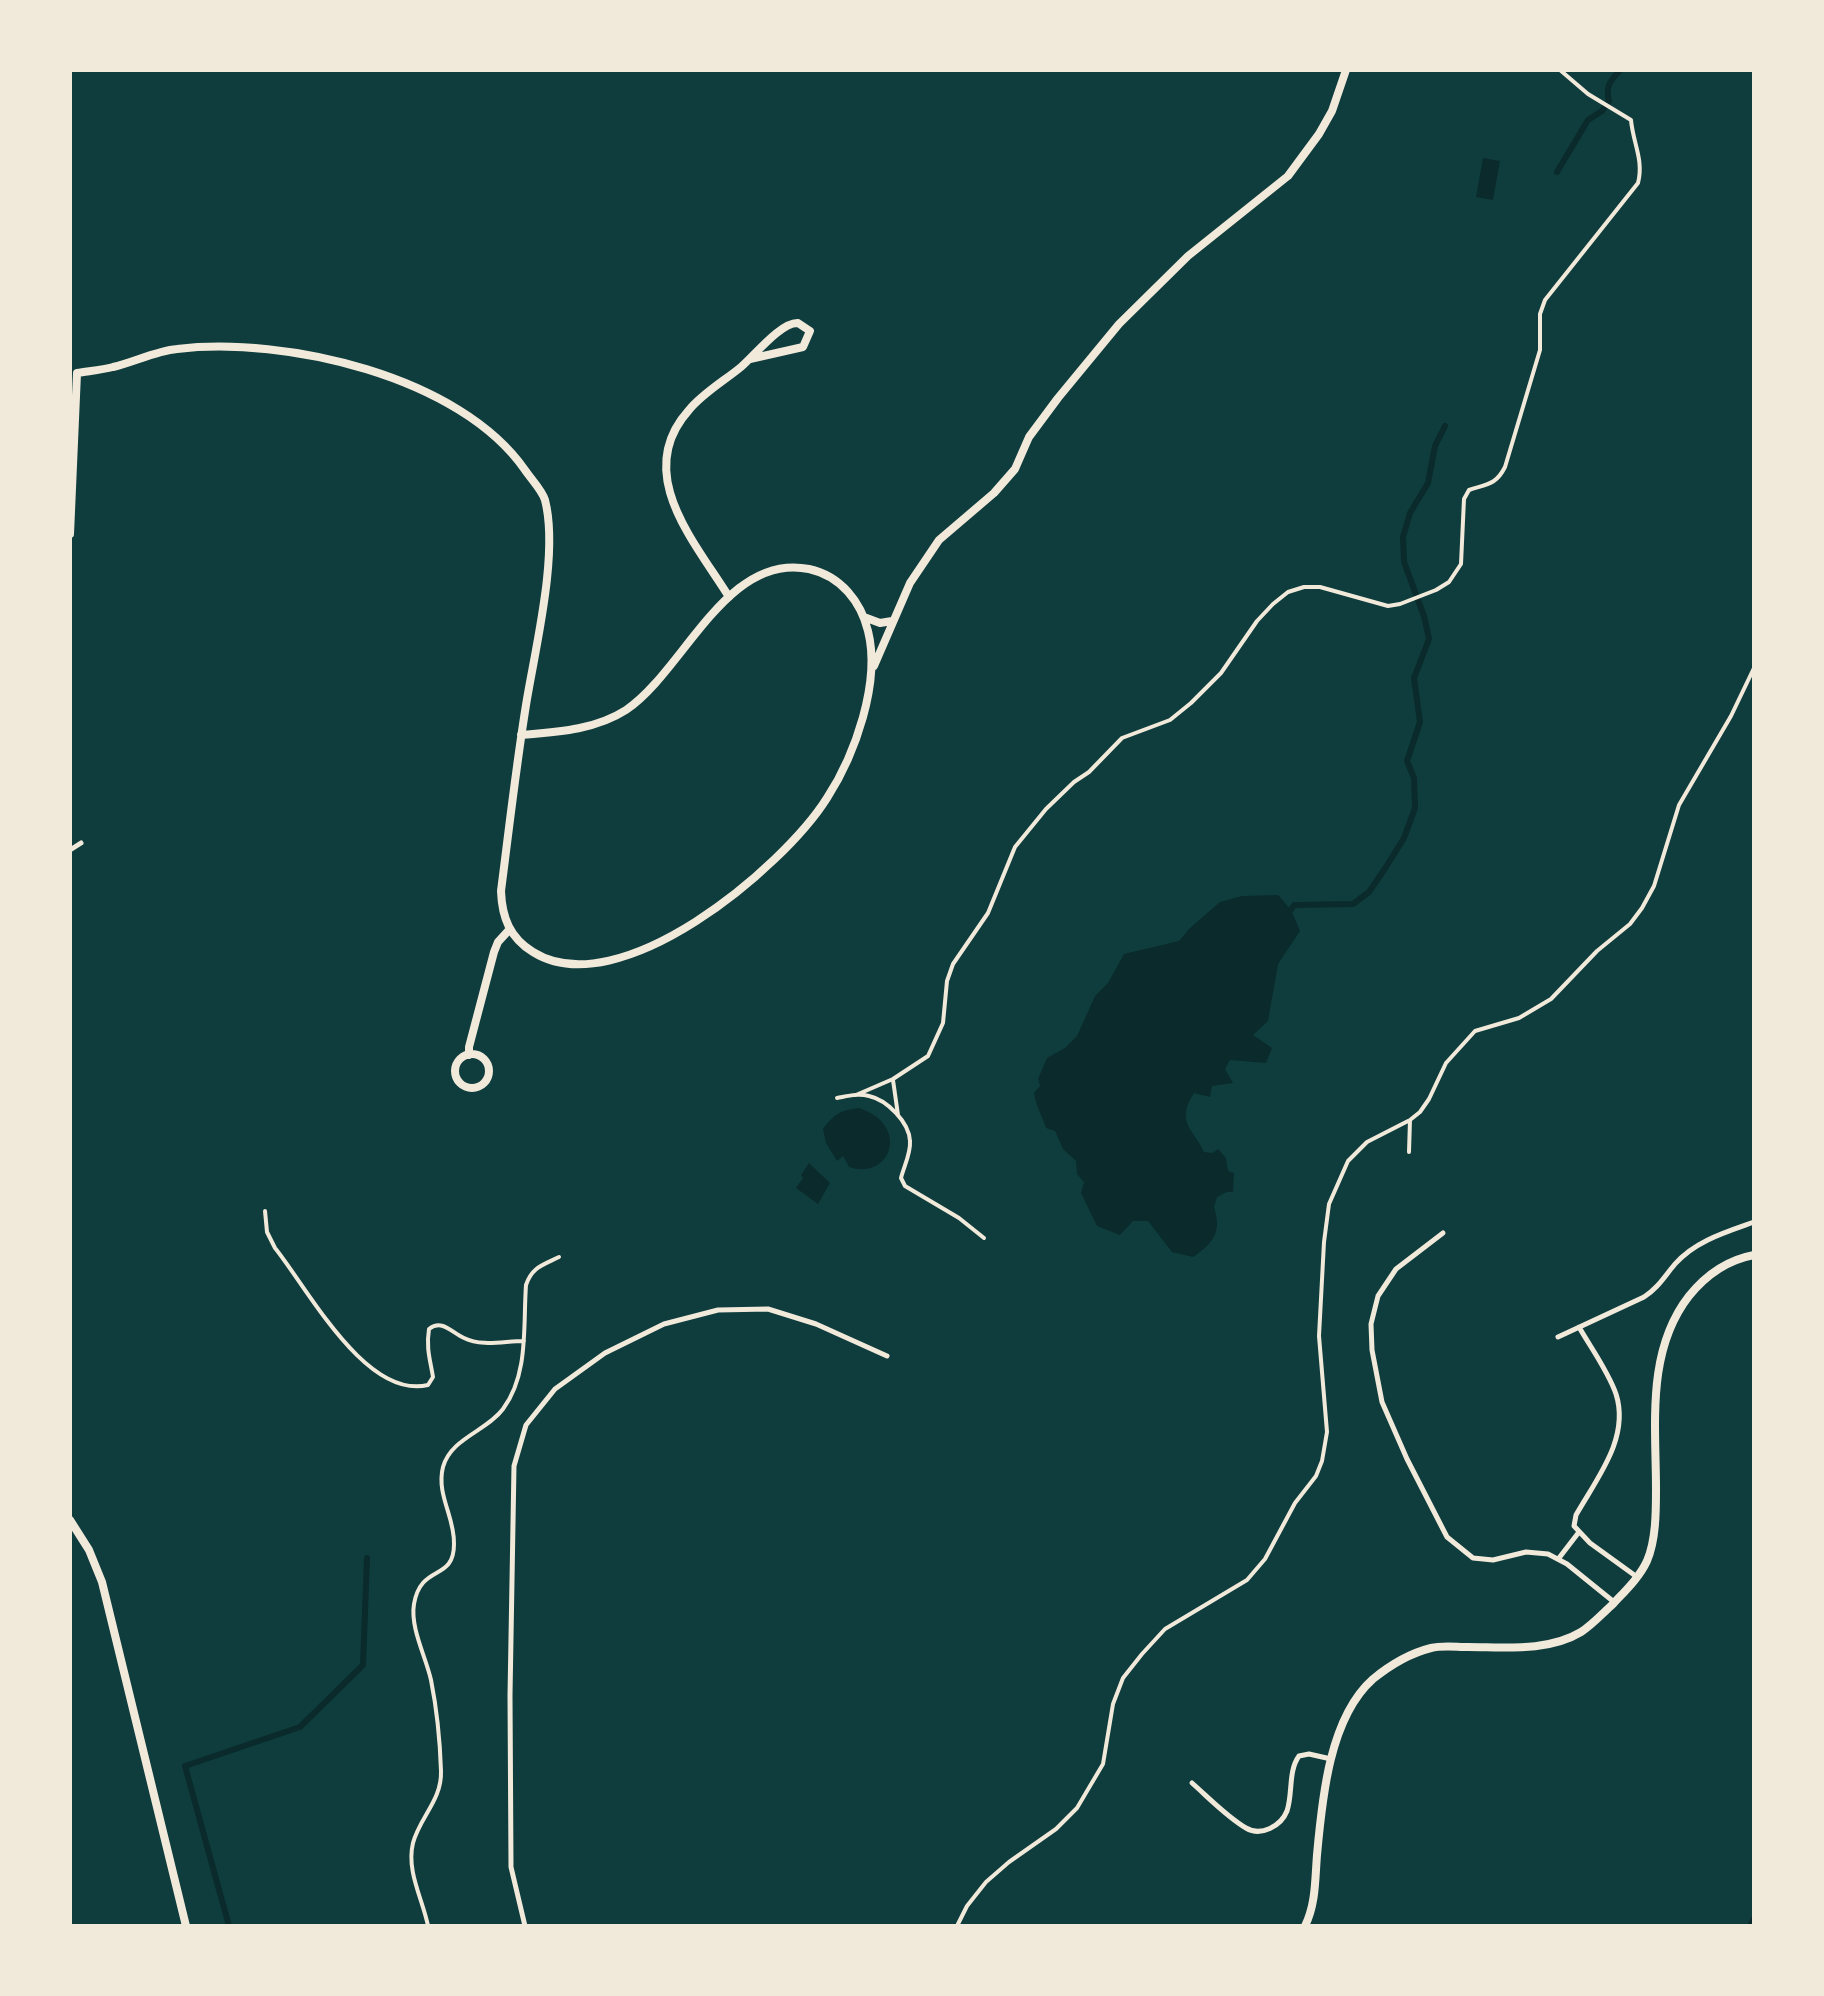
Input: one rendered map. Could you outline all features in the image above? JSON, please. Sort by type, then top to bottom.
[{"type":"street","points":[[70,534],[77,373],[111,368],[175,349],[225,346],[292,351],[367,369],[410,385],[481,425],[516,457],[545,498],[550,552],[521,735],[501,905],[509,930],[519,943],[544,958],[574,965],[590,965],[641,950],[708,913],[753,879],[794,841],[829,796],[856,735],[872,670],[892,621],[910,583],[939,540],[994,493],[1015,469],[1029,437],[1119,324],[1188,256],[1288,176],[1305,156],[1332,111],[1346,70]]},
{"type":"street","points":[[729,597],[672,504],[666,456],[674,431],[689,410],[792,323],[805,325],[810,331],[803,347],[750,359]]},
{"type":"street","points":[[521,735],[587,727],[626,710],[729,597],[764,573],[787,568],[812,570],[845,588],[864,616],[870,640],[872,670]]},
{"type":"street","points":[[864,616],[880,623],[892,621]]},
{"type":"street","points":[[469,1055],[482,1058],[488,1070],[488,1077],[478,1087],[464,1086],[455,1076],[457,1062],[469,1055],[494,952],[509,930]]},
{"type":"street","points":[[1305,1926],[1316,1888],[1321,1819],[1332,1759],[1340,1726],[1356,1700],[1373,1680],[1406,1657],[1434,1647],[1520,1647],[1553,1643],[1580,1632],[1637,1577],[1648,1560],[1656,1521],[1658,1364],[1666,1338],[1683,1303],[1695,1289],[1722,1266],[1754,1255]]},
{"type":"street","points":[[70,1520],[89,1550],[102,1582],[186,1926]]},
{"type":"lane","points":[[70,850],[81,843]]},
{"type":"lane","points":[[1558,1337],[1655,1290],[1676,1264],[1697,1246],[1754,1222]]},
{"type":"lane","points":[[1443,1233],[1396,1269],[1378,1296],[1371,1324],[1372,1350],[1382,1402],[1407,1459],[1447,1537],[1459,1549],[1473,1558],[1493,1560],[1526,1552],[1548,1554],[1559,1558],[1614,1602]]},
{"type":"lane","points":[[525,1926],[511,1867],[510,1695],[514,1466],[526,1425],[555,1389],[605,1353],[664,1324],[718,1310],[768,1309],[816,1324],[887,1356]]},
{"type":"lane","points":[[1579,1327],[1615,1390],[1621,1421],[1616,1443],[1576,1515],[1574,1526],[1637,1577]]},
{"type":"lane","points":[[1559,1558],[1579,1532]]},
{"type":"lane","points":[[1192,1783],[1247,1830],[1268,1830],[1280,1822],[1287,1811],[1294,1763],[1299,1756],[1309,1754],[1332,1759]]},
{"type":"path","points":[[856,1095],[893,1079],[928,1056],[943,1023],[947,981],[953,964],[988,913],[1015,847],[1046,809],[1122,738],[1170,720],[1191,703],[1221,673],[1257,621],[1273,604],[1288,592],[1304,587],[1320,587],[1388,606],[1436,590],[1449,582],[1461,564],[1464,499],[1469,490],[1499,478],[1505,467],[1540,350],[1540,314],[1545,300],[1638,183],[1641,170],[1631,120],[1588,94],[1560,70]]},
{"type":"path","points":[[957,1926],[967,1906],[986,1882],[1056,1829],[1077,1808],[1103,1764],[1113,1704],[1123,1678],[1142,1654],[1165,1629],[1247,1580],[1265,1559],[1295,1503],[1316,1476],[1327,1432],[1319,1336],[1323,1255],[1329,1204],[1348,1161],[1367,1142],[1410,1120],[1429,1099],[1446,1063],[1475,1031],[1519,1018],[1551,999],[1597,951],[1630,924],[1654,886],[1679,805],[1731,716],[1754,668]]},
{"type":"path","points":[[893,1079],[898,1117]]},
{"type":"path","points":[[837,1098],[870,1096],[885,1103],[909,1132],[911,1145],[901,1178],[905,1186],[959,1218],[984,1238]]},
{"type":"path","points":[[1409,1152],[1410,1120]]},
{"type":"path","points":[[265,1211],[267,1232],[275,1248],[361,1362],[386,1379],[418,1387],[428,1385],[433,1377],[427,1358],[427,1342],[429,1329],[434,1325],[442,1325],[466,1339],[482,1343],[524,1341]]},
{"type":"path","points":[[428,1926],[412,1860],[413,1843],[436,1800],[441,1775],[438,1723],[431,1679],[413,1619],[414,1604],[420,1585],[429,1575],[443,1571],[452,1562],[455,1542],[441,1488],[444,1465],[466,1438],[503,1410],[515,1389],[524,1341],[526,1285],[533,1269],[559,1257]]},
{"type":"water","points":[[1483,158],[1500,161],[1493,200],[1476,197]]},
{"type":"water","points":[[1278,895],[1291,910],[1300,931],[1278,964],[1268,1021],[1253,1035],[1272,1048],[1266,1063],[1230,1060],[1225,1069],[1233,1083],[1212,1086],[1210,1097],[1194,1093],[1186,1111],[1188,1124],[1204,1152],[1212,1153],[1218,1149],[1226,1158],[1228,1171],[1234,1173],[1233,1192],[1217,1197],[1214,1236],[1193,1257],[1172,1252],[1148,1221],[1133,1221],[1120,1235],[1097,1226],[1081,1193],[1084,1182],[1077,1174],[1076,1161],[1063,1149],[1055,1131],[1046,1128],[1036,1103],[1034,1093],[1040,1086],[1038,1079],[1047,1058],[1065,1048],[1077,1036],[1095,996],[1108,983],[1124,954],[1179,941],[1220,902],[1242,896]]},
{"type":"water","points":[[859,1108],[875,1116],[885,1126],[890,1138],[884,1159],[876,1166],[864,1169],[849,1167],[843,1156],[837,1161],[826,1143],[823,1129],[838,1114]]},
{"type":"water","points":[[809,1163],[830,1183],[818,1204],[796,1188]]},
{"type":"waterway","points":[[1557,172],[1588,120],[1602,111],[1609,101],[1608,87],[1620,70]]},
{"type":"waterway","points":[[1291,910],[1294,905],[1353,904],[1369,892],[1404,838],[1415,808],[1414,778],[1407,761],[1420,722],[1414,678],[1429,639],[1404,562],[1403,537],[1410,513],[1428,483],[1435,446],[1445,426]]},
{"type":"waterway","points":[[229,1926],[185,1766],[300,1727],[363,1665],[367,1558]]},
{"type":"waterway","points":[[1750,1926],[1754,1919]]}]
